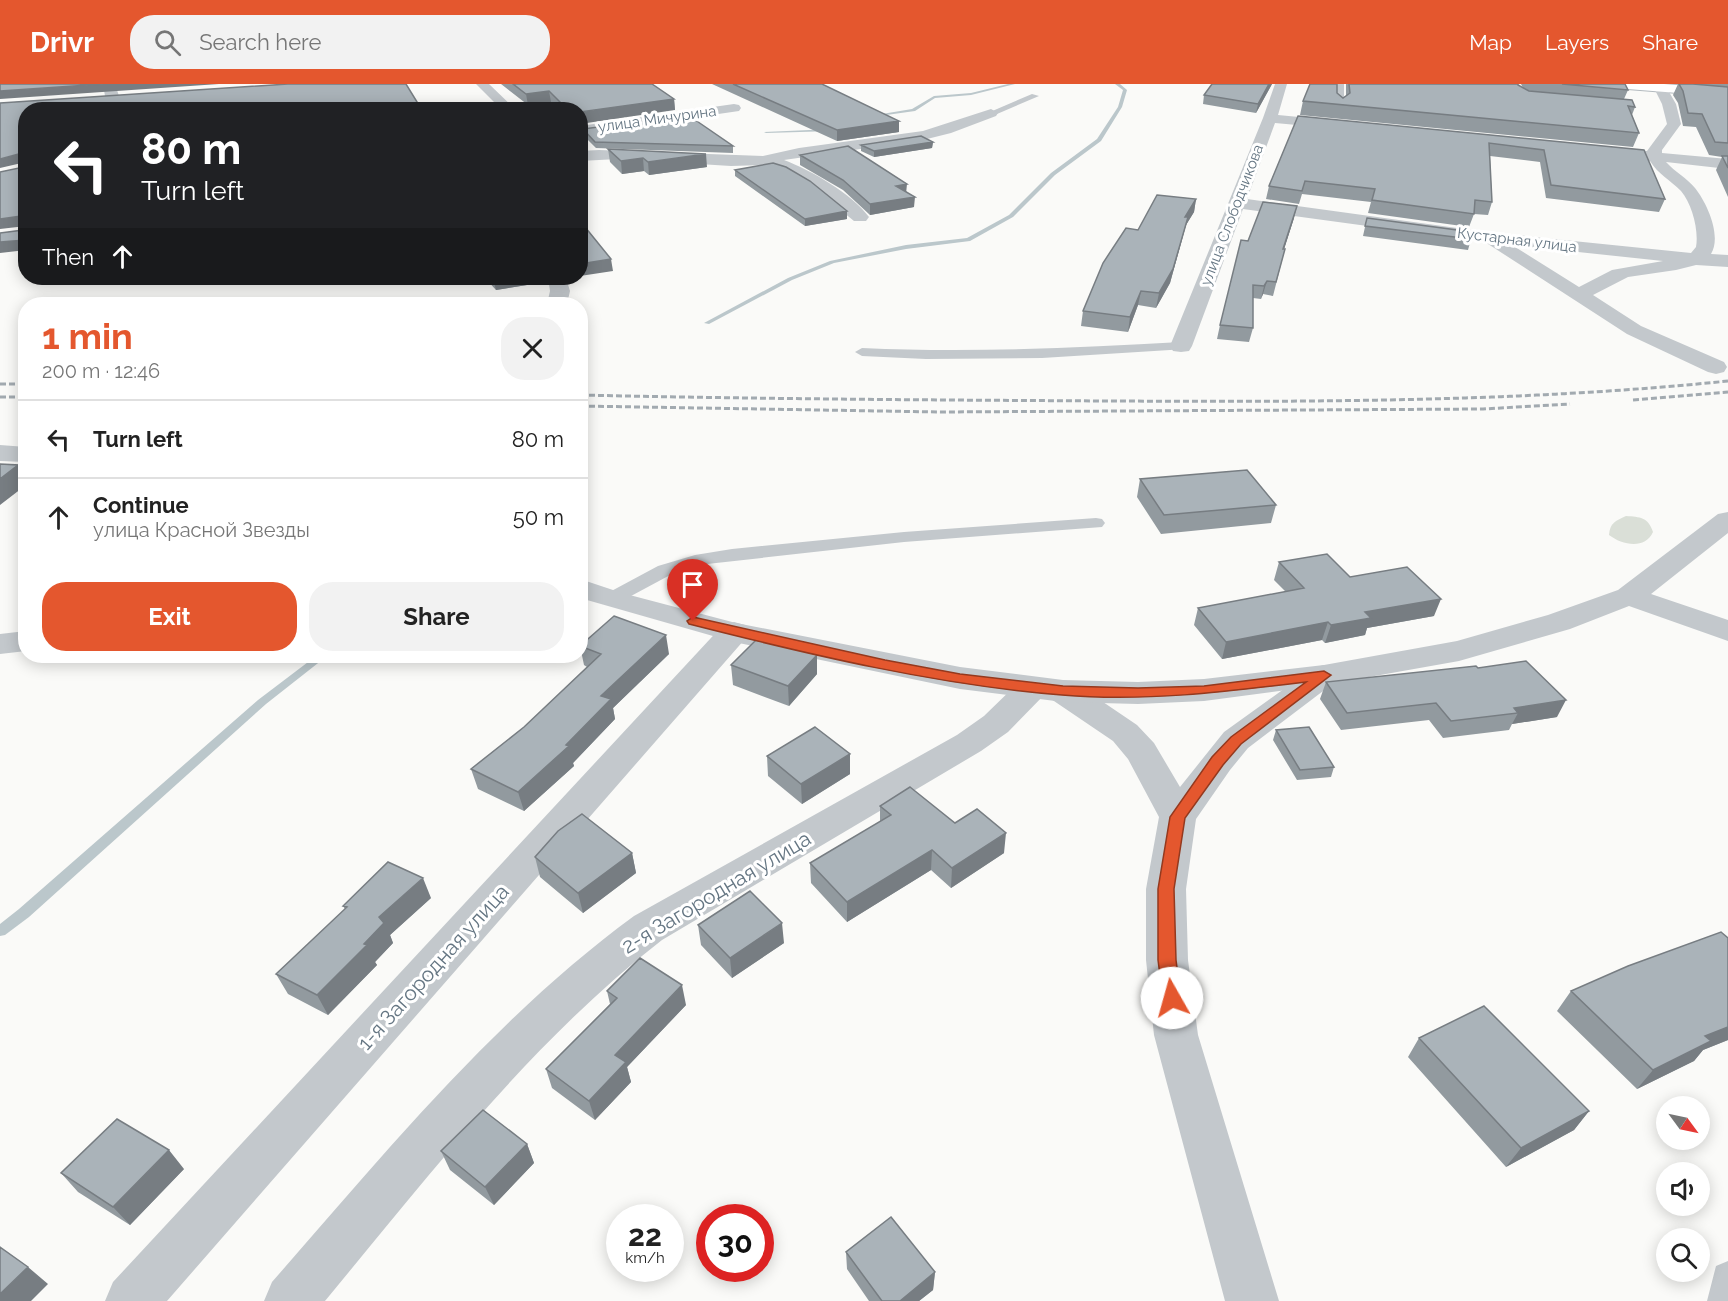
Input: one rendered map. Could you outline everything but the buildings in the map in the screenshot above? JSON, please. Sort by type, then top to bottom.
[{"type":"main road","points":[[1615,84],[1728,93]]},
{"type":"street","points":[[482,84],[501,102]]},
{"type":"street","name":"улица Слободчикова","points":[[1181,346],[1270,118],[1281,84]]},
{"type":"street","points":[[1578,296],[1620,274],[1695,260],[1705,249],[1707,241],[1702,217],[1690,192],[1661,165],[1655,156],[1654,150],[1674,124],[1669,104],[1660,88]]},
{"type":"street","name":"улица Мичурина","points":[[588,129],[734,108]]},
{"type":"street","points":[[588,156],[636,155],[731,161],[767,160],[801,152],[867,145],[933,132],[970,123],[993,113]]},
{"type":"street","points":[[1270,118],[1352,126]]},
{"type":"street","points":[[1585,150],[1728,164]]},
{"type":"street","points":[[767,160],[790,167],[836,197],[860,217]]},
{"type":"street","name":"Кустарная улица","points":[[1236,203],[1486,237],[1695,260],[1728,261]]},
{"type":"street","points":[[1486,237],[1634,330],[1716,367]]},
{"type":"street","points":[[0,453],[18,454]]},
{"type":"street","points":[[588,591],[610,599],[734,632],[885,664],[1048,689],[1138,693],[1204,690],[1324,675],[1459,651],[1558,622],[1629,596],[1728,520]]},
{"type":"street","points":[[1629,596],[1728,631]]},
{"type":"street","name":"1-я Загородная улица","points":[[132,1301],[734,632]]},
{"type":"street","points":[[0,644],[18,642]]},
{"type":"street","points":[[1252,1301],[1176,1035],[1167,960],[1166,889],[1178,817],[1218,761],[1236,740],[1324,675]]},
{"type":"street","points":[[1048,689],[1125,733],[1142,752],[1178,817]]},
{"type":"street","name":"2-я Загородная улица","points":[[291,1301],[403,1169],[519,1041],[599,965],[648,928],[969,743],[1048,689]]},
{"type":"lane","points":[[1340,84],[1340,107]]},
{"type":"lane","points":[[993,113],[1035,96]]},
{"type":"lane","points":[[862,352],[926,355],[1042,354],[1181,346]]},
{"type":"lane","points":[[610,599],[664,570],[695,560],[732,554],[904,537],[1096,523]]},
{"type":"lane","points":[[1724,1301],[1728,1278]]},
{"type":"shaded area","points":[[1626,516],[1639,518],[1649,523],[1653,532],[1649,538],[1633,544],[1609,535],[1614,523]]},
{"type":"waterway","points":[[872,116],[913,110],[934,97],[971,94],[1013,84]]},
{"type":"waterway","points":[[707,323],[790,279],[832,262],[906,247],[968,240],[1011,216],[1053,174],[1099,140],[1120,107],[1125,90],[1117,84]]},
{"type":"waterway","points":[[766,132],[832,130]]},
{"type":"waterway","points":[[0,931],[24,913],[262,702],[313,663]]},
{"type":"railway","points":[[588,395],[912,400],[1343,401],[1497,397],[1728,381]]},
{"type":"railway","points":[[0,384],[18,384]]},
{"type":"railway","points":[[1633,400],[1728,392]]},
{"type":"railway","points":[[0,397],[18,397]]},
{"type":"railway","points":[[588,406],[941,412],[1483,409],[1570,404]]},
{"type":"route","points":[[693,621],[885,664],[960,678],[1063,691],[1138,693],[1204,690],[1259,685],[1324,675],[1236,740],[1178,817],[1166,889],[1167,960],[1172,998]]}]
